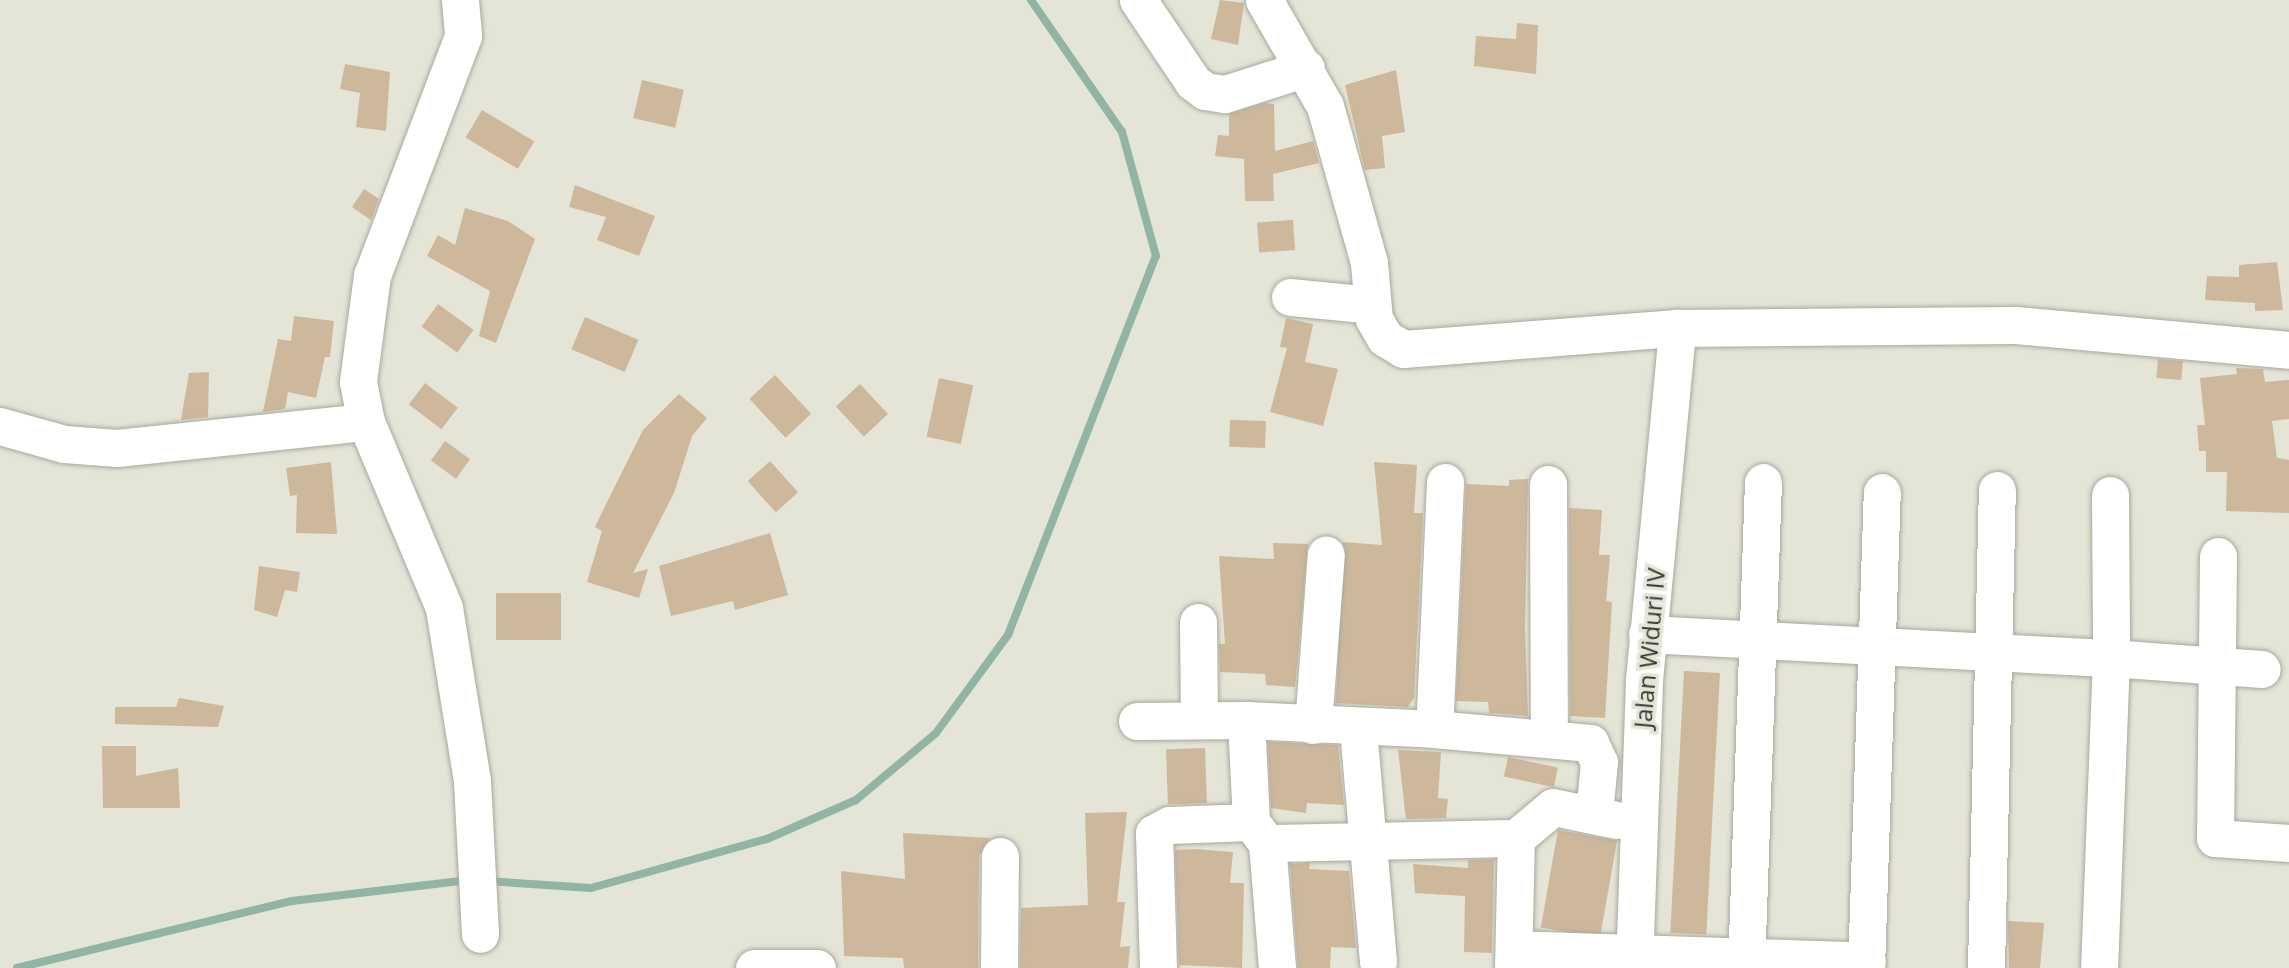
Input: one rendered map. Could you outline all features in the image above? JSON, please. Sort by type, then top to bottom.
[{"type":"street","points":[[460,0],[463,36],[362,317],[358,382],[366,422],[444,608],[472,781],[480,929]]},
{"type":"street","points":[[1138,0],[1192,82],[1205,91],[1225,94],[1306,68]]},
{"type":"street","points":[[1264,0],[1306,68],[1345,161],[1369,263],[1371,306],[1385,338],[1414,350],[1677,328],[2084,327],[2289,350]]},
{"type":"street","points":[[1290,297],[1371,306]]},
{"type":"street","name":"Jalan Widuri IV","points":[[1634,960],[1647,634],[1677,328]]},
{"type":"street","points":[[0,426],[64,444],[117,448],[366,422]]},
{"type":"street","points":[[1434,729],[1445,482]]},
{"type":"street","points":[[1746,964],[1761,640],[1763,482]]},
{"type":"street","points":[[1548,484],[1549,737]]},
{"type":"street","points":[[1986,968],[1997,490]]},
{"type":"street","points":[[1516,838],[1514,959],[1867,964],[1881,646],[1882,492]]},
{"type":"street","points":[[2099,968],[2111,658],[2110,495]]},
{"type":"street","points":[[1313,725],[1326,554]]},
{"type":"street","points":[[2218,556],[2215,838],[2289,844]]},
{"type":"street","points":[[1198,622],[1199,717]]},
{"type":"street","points":[[1647,634],[1992,651],[2262,669]]},
{"type":"street","points":[[1137,721],[1199,717],[1358,729],[1434,729],[1549,737],[1596,749],[1594,814]]},
{"type":"street","points":[[1246,720],[1277,968]]},
{"type":"street","points":[[1358,729],[1378,962]]},
{"type":"street","points":[[1158,968],[1154,833],[1169,825],[1259,833],[1369,838],[1516,838],[1553,807],[1639,826]]},
{"type":"street","points":[[999,968],[1000,856]]},
{"type":"street","points":[[766,967],[817,968]]},
{"type":"building","points":[[1220,0],[1244,3],[1238,45],[1211,39]]},
{"type":"building","points":[[1517,23],[1538,25],[1536,74],[1474,66],[1476,36],[1516,39]]},
{"type":"building","points":[[345,64],[390,72],[386,131],[356,127],[360,93],[340,89]]},
{"type":"building","points":[[1396,70],[1405,132],[1382,136],[1385,168],[1365,170],[1345,85]]},
{"type":"building","points":[[642,80],[684,90],[675,128],[633,118]]},
{"type":"building","points":[[1264,103],[1274,104],[1275,151],[1313,141],[1319,163],[1273,174],[1274,201],[1245,201],[1244,159],[1215,156],[1218,135],[1229,136],[1229,114]]},
{"type":"building","points":[[482,110],[534,141],[518,169],[466,137]]},
{"type":"building","points":[[575,185],[655,216],[639,256],[597,240],[606,217],[569,207]]},
{"type":"building","points":[[364,189],[379,199],[371,220],[352,207]]},
{"type":"building","points":[[465,208],[508,221],[535,239],[496,343],[479,336],[490,291],[427,256],[438,235],[455,245]]},
{"type":"building","points":[[1293,220],[1295,250],[1259,252],[1257,223]]},
{"type":"building","points":[[2277,262],[2283,310],[2255,311],[2255,303],[2205,300],[2207,276],[2239,277],[2239,265]]},
{"type":"building","points":[[438,304],[474,330],[457,353],[422,327]]},
{"type":"building","points":[[294,316],[334,321],[330,357],[325,357],[316,398],[288,392],[285,409],[263,412],[278,339],[291,341]]},
{"type":"building","points":[[585,317],[638,340],[625,372],[571,349]]},
{"type":"building","points":[[1286,318],[1313,324],[1305,362],[1338,369],[1323,426],[1270,412],[1287,348],[1280,347]]},
{"type":"building","points":[[2158,359],[2183,361],[2181,380],[2156,378]]},
{"type":"building","points":[[2236,368],[2263,369],[2265,382],[2289,380],[2289,419],[2272,421],[2277,458],[2289,460],[2289,513],[2226,511],[2227,472],[2206,472],[2206,451],[2199,451],[2197,425],[2205,425],[2200,378],[2237,374]]},
{"type":"building","points":[[209,372],[208,417],[181,420],[189,373]]},
{"type":"building","points":[[775,375],[811,414],[786,438],[749,399]]},
{"type":"building","points":[[939,378],[973,385],[961,444],[927,437]]},
{"type":"building","points":[[425,383],[458,408],[441,429],[409,405]]},
{"type":"building","points":[[860,384],[888,414],[864,436],[836,407]]},
{"type":"building","points":[[679,394],[707,418],[692,436],[674,493],[633,573],[648,569],[639,598],[587,582],[602,531],[595,527],[610,496],[643,430]]},
{"type":"building","points":[[1230,420],[1266,421],[1265,448],[1229,447]]},
{"type":"building","points":[[445,441],[470,459],[456,479],[431,460]]},
{"type":"building","points":[[770,461],[798,492],[776,512],[748,481]]},
{"type":"building","points":[[331,462],[337,534],[296,533],[297,495],[290,496],[286,468]]},
{"type":"building","points":[[1374,462],[1417,465],[1414,513],[1423,513],[1414,698],[1408,707],[1336,703],[1343,542],[1382,545]]},
{"type":"building","points":[[1528,479],[1525,627],[1528,716],[1489,713],[1488,702],[1456,701],[1466,484],[1509,486],[1509,480]]},
{"type":"building","points":[[1569,508],[1602,510],[1599,555],[1610,555],[1606,601],[1612,602],[1605,718],[1570,716]]},
{"type":"building","points":[[770,533],[788,595],[735,610],[733,601],[671,616],[659,566]]},
{"type":"building","points":[[1273,543],[1308,544],[1295,687],[1266,685],[1265,674],[1220,672],[1219,644],[1225,644],[1219,556],[1274,559]]},
{"type":"building","points":[[259,566],[300,572],[297,592],[285,590],[277,617],[254,610]]},
{"type":"building","points":[[496,593],[561,593],[561,640],[496,640]]},
{"type":"building","points":[[1684,671],[1720,673],[1706,935],[1670,933]]},
{"type":"building","points":[[179,698],[224,706],[218,727],[115,724],[115,707],[176,707]]},
{"type":"building","points":[[1268,742],[1338,745],[1344,805],[1307,803],[1306,813],[1271,808]]},
{"type":"building","points":[[102,746],[136,746],[136,776],[178,768],[180,808],[103,808]]},
{"type":"building","points":[[1205,748],[1207,803],[1168,804],[1166,749]]},
{"type":"building","points":[[1398,750],[1441,752],[1438,798],[1448,799],[1446,818],[1406,819]]},
{"type":"building","points":[[1508,757],[1558,768],[1554,787],[1504,777]]},
{"type":"building","points":[[1127,812],[1117,902],[1125,902],[1120,947],[1130,946],[1128,968],[1020,968],[1021,908],[1088,905],[1085,813]]},
{"type":"building","points":[[1558,830],[1617,840],[1600,938],[1541,927]]},
{"type":"building","points":[[903,833],[990,838],[979,856],[978,968],[904,968],[903,958],[844,956],[841,871],[905,879]]},
{"type":"building","points":[[1175,850],[1233,852],[1230,883],[1244,883],[1242,968],[1179,965]]},
{"type":"building","points":[[1494,859],[1492,953],[1464,952],[1465,896],[1415,893],[1413,864],[1468,868],[1468,860]]},
{"type":"building","points":[[1310,863],[1309,869],[1349,871],[1356,948],[1331,947],[1330,968],[1298,968],[1290,864]]},
{"type":"building","points":[[2008,921],[2044,923],[2040,968],[2009,968]]},
{"type":"waterway","points":[[487,881],[591,888],[767,839],[856,800],[936,733],[1008,635],[1156,256],[1122,132],[1031,0]]},
{"type":"waterway","points":[[17,968],[292,901],[467,880]]}]
